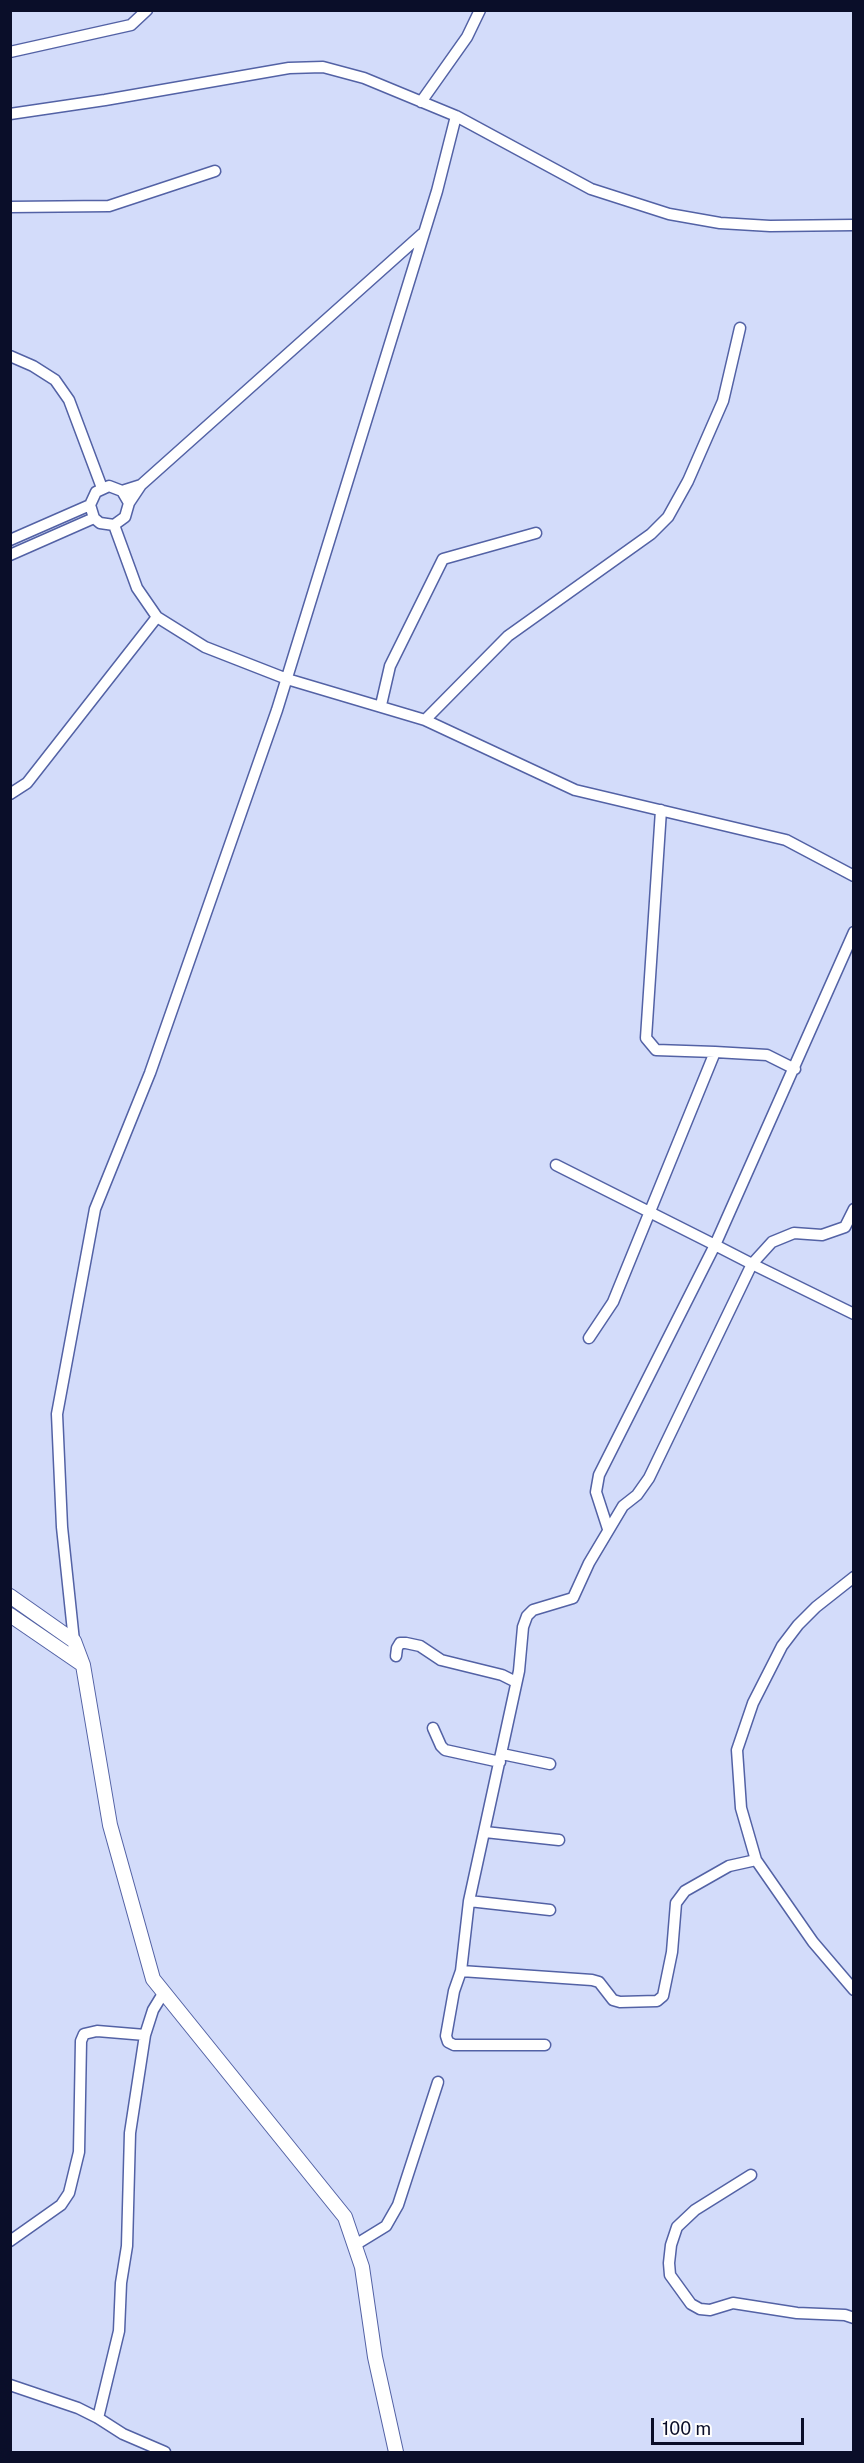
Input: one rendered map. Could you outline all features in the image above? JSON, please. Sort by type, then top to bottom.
[{"type":"main road","points":[[10,1596],[74,1641],[83,1665],[110,1825],[153,1978],[345,2217],[362,2267],[375,2357],[396,2452]]},
{"type":"main road","points":[[13,1622],[83,1665]]},
{"type":"street","points":[[10,52],[131,25],[147,10]]},
{"type":"street","points":[[422,102],[467,37],[480,10]]},
{"type":"street","points":[[10,114],[307,66],[347,72],[422,102],[456,116],[591,189],[669,214],[750,225],[854,225]]},
{"type":"street","points":[[74,1641],[62,1527],[57,1414],[95,1209],[150,1074],[287,679],[437,191],[456,116]]},
{"type":"street","points":[[10,207],[109,206],[215,171]]},
{"type":"street","points":[[90,504],[94,518],[106,525],[114,525],[125,517],[129,503],[141,485],[423,233]]},
{"type":"street","points":[[425,720],[507,636],[651,534],[668,517],[688,481],[723,401],[740,328]]},
{"type":"street","points":[[10,356],[33,366],[55,380],[69,400],[102,488]]},
{"type":"street","points":[[122,491],[141,485]]},
{"type":"street","points":[[10,540],[90,504],[96,492],[102,488],[116,487],[122,491],[129,503]]},
{"type":"street","points":[[10,555],[94,518]]},
{"type":"street","points":[[114,525],[137,588],[158,617],[205,647],[287,679],[381,705],[425,720],[574,790],[786,840],[854,876]]},
{"type":"street","points":[[381,705],[390,666],[443,560],[536,533]]},
{"type":"street","points":[[10,794],[27,783],[158,617]]},
{"type":"street","points":[[661,810],[646,1038],[656,1050],[767,1055],[795,1069]]},
{"type":"street","points":[[608,1529],[596,1492],[599,1476],[715,1245],[854,932]]},
{"type":"street","points":[[589,1338],[613,1302],[715,1052]]},
{"type":"street","points":[[556,1165],[854,1314]]},
{"type":"street","points":[[545,2045],[454,2045],[448,2042],[446,2036],[460,1971],[469,1901],[501,1758],[527,1617],[533,1610],[573,1598],[589,1563],[622,1506],[637,1496],[650,1478],[753,1264],[772,1242],[794,1233],[822,1235],[845,1227],[854,1209]]},
{"type":"street","points":[[854,1577],[816,1607],[782,1646],[749,1712],[737,1750],[741,1808],[756,1860],[813,1942],[854,1990]]},
{"type":"street","points":[[396,1656],[400,1643],[405,1643],[420,1647],[441,1660],[502,1675],[516,1682]]},
{"type":"street","points":[[433,1728],[445,1750],[550,1764]]},
{"type":"street","points":[[485,1832],[559,1840]]},
{"type":"street","points":[[460,1971],[592,1980],[599,1982],[613,2000],[620,2002],[657,2001],[663,1996],[672,1952],[676,1902],[685,1891],[729,1866],[756,1860]]},
{"type":"street","points":[[469,1901],[550,1910]]},
{"type":"street","points":[[98,2418],[119,2331],[127,2246],[130,2133],[145,2035],[153,2010],[164,1992]]},
{"type":"street","points":[[10,2241],[61,2205],[69,2193],[79,2152],[81,2041],[84,2034],[97,2031],[145,2035]]},
{"type":"street","points":[[355,2245],[386,2226],[398,2205],[438,2082]]},
{"type":"street","points":[[751,2175],[695,2210],[677,2227],[671,2245],[670,2275],[691,2304],[700,2309],[710,2310],[733,2303],[797,2313],[846,2315],[854,2318]]},
{"type":"street","points":[[10,2385],[54,2398],[98,2418],[123,2434],[165,2452]]}]
